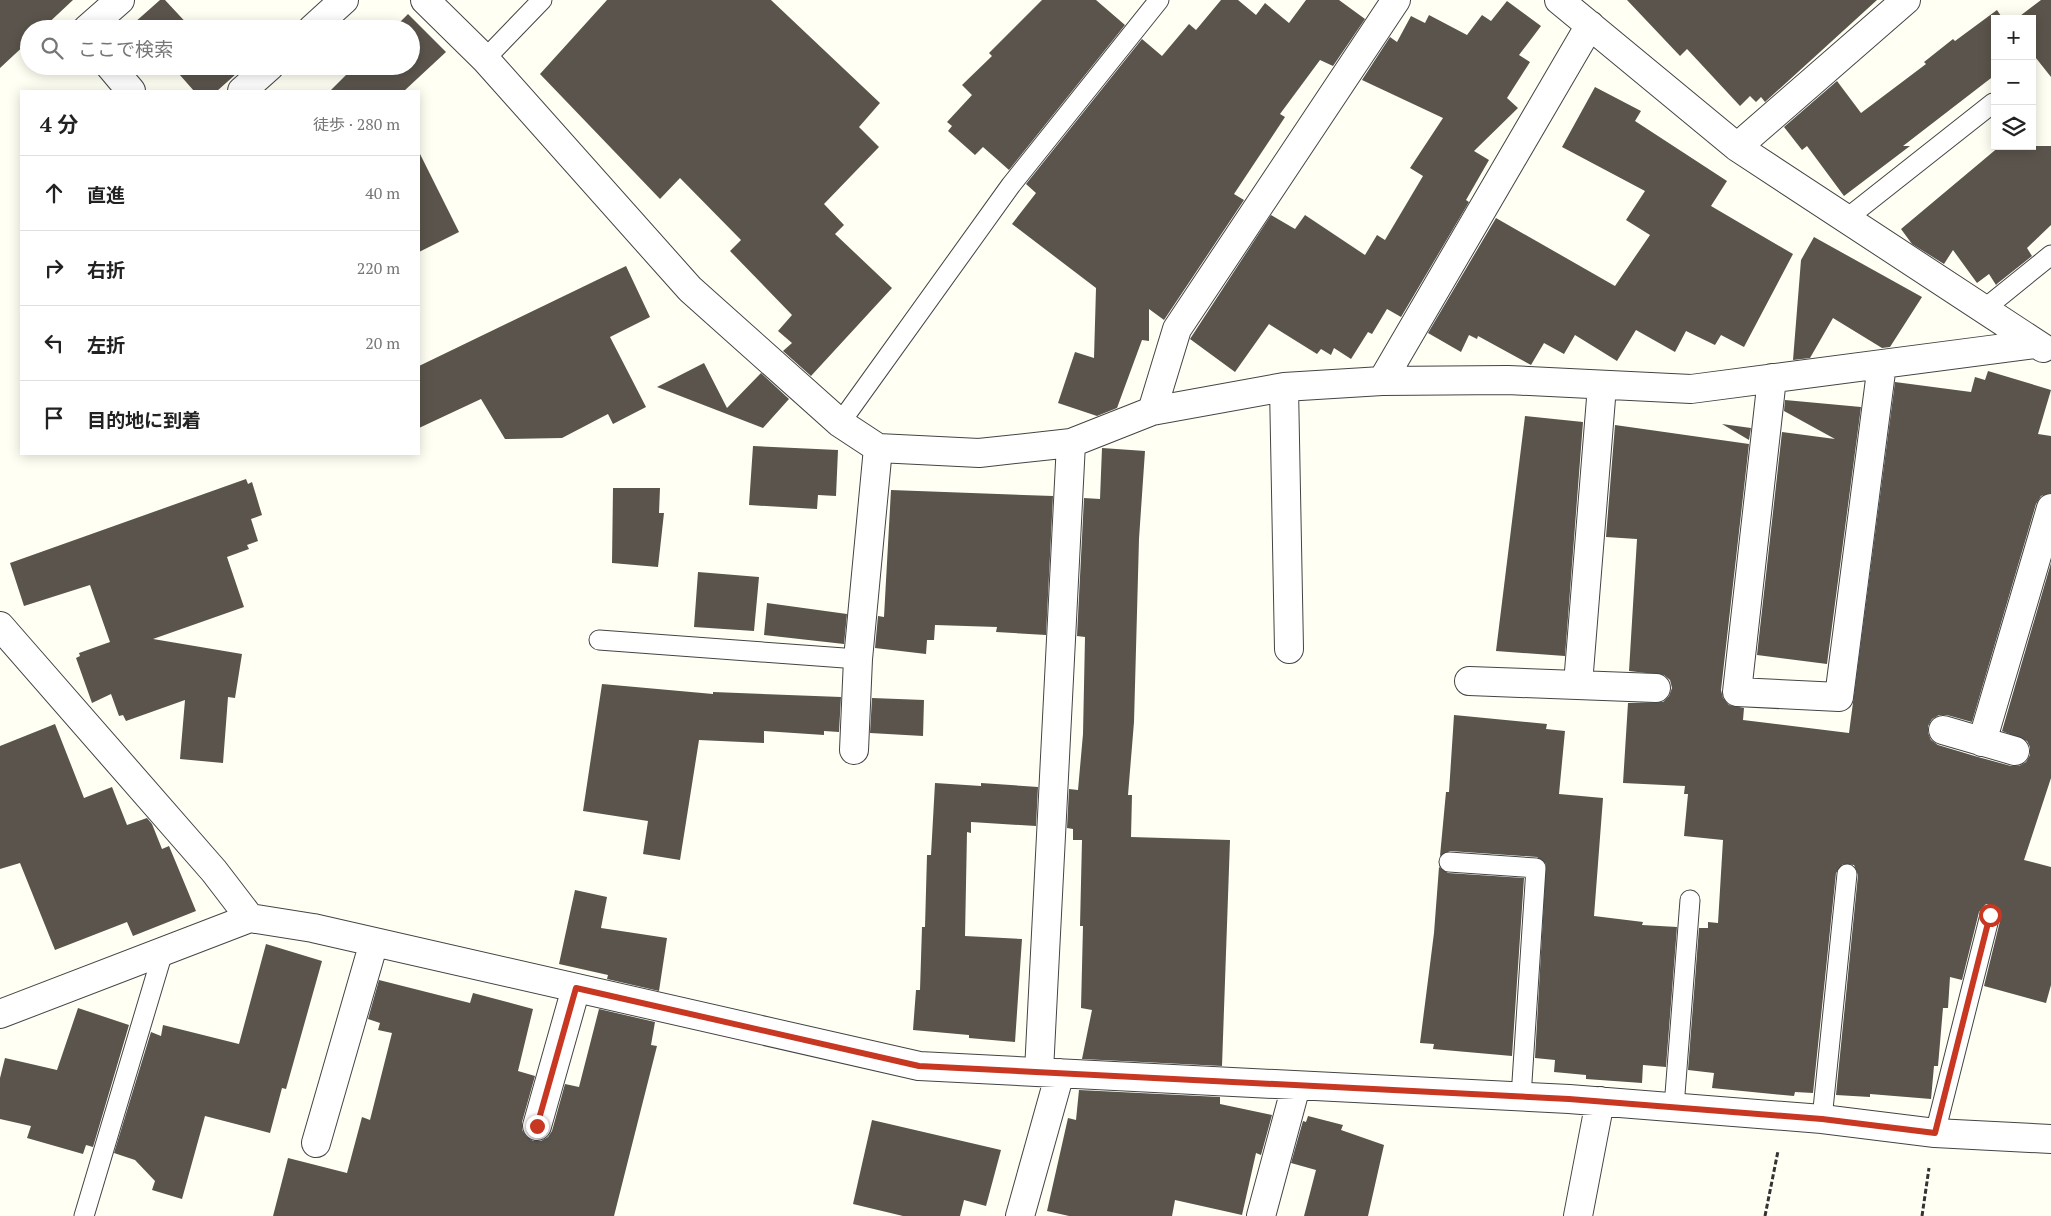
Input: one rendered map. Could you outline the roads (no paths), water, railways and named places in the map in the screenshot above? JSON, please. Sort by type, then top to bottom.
[{"type":"street","points":[[97,20],[120,0]]},
{"type":"street","points":[[322,20],[344,0]]},
{"type":"street","points":[[425,0],[485,59],[690,289],[840,423],[878,448],[979,453],[1071,443],[1152,411],[1284,387],[1382,381],[1508,380],[1691,389],[1882,364],[2043,348]]},
{"type":"street","points":[[1152,411],[1177,329],[1396,0]]},
{"type":"street","points":[[1559,0],[1737,147],[2043,348]]},
{"type":"street","points":[[1737,147],[1906,0]]},
{"type":"street","points":[[1382,381],[1590,25]]},
{"type":"street","points":[[118,75],[130,90]]},
{"type":"street","points":[[243,90],[260,75]]},
{"type":"street","points":[[1772,378],[1737,692],[1839,697],[1882,364]]},
{"type":"street","points":[[1578,684],[1602,386]]},
{"type":"street","points":[[1284,387],[1289,649]]},
{"type":"street","points":[[1020,1216],[1050,1072],[1071,443]]},
{"type":"street","points":[[854,750],[858,658],[878,448]]},
{"type":"street","points":[[1982,742],[2051,508]]},
{"type":"street","points":[[0,626],[214,871],[250,918]]},
{"type":"street","points":[[1469,680],[1656,688]]},
{"type":"street","points":[[1942,730],[2015,751]]},
{"type":"street","points":[[0,1014],[250,918],[313,928],[919,1066],[1600,1101],[1822,1119],[1935,1133],[2051,1138]]},
{"type":"street","points":[[316,1144],[374,942]]},
{"type":"street","points":[[537,1126],[576,988]]},
{"type":"street","points":[[1262,1216],[1296,1086]]},
{"type":"street","points":[[1578,1216],[1600,1101]]},
{"type":"lane","points":[[485,59],[542,0]]},
{"type":"lane","points":[[840,423],[1011,184],[1159,0]]},
{"type":"lane","points":[[1846,220],[1991,105]]},
{"type":"lane","points":[[1984,310],[2051,256]]},
{"type":"lane","points":[[599,640],[858,658]]},
{"type":"lane","points":[[1449,862],[1536,868],[1521,1097]]},
{"type":"lane","points":[[1822,1119],[1847,874]]},
{"type":"lane","points":[[1674,1107],[1690,900]]},
{"type":"lane","points":[[1935,1133],[1990,915]]},
{"type":"lane","points":[[84,1216],[163,952]]}]
